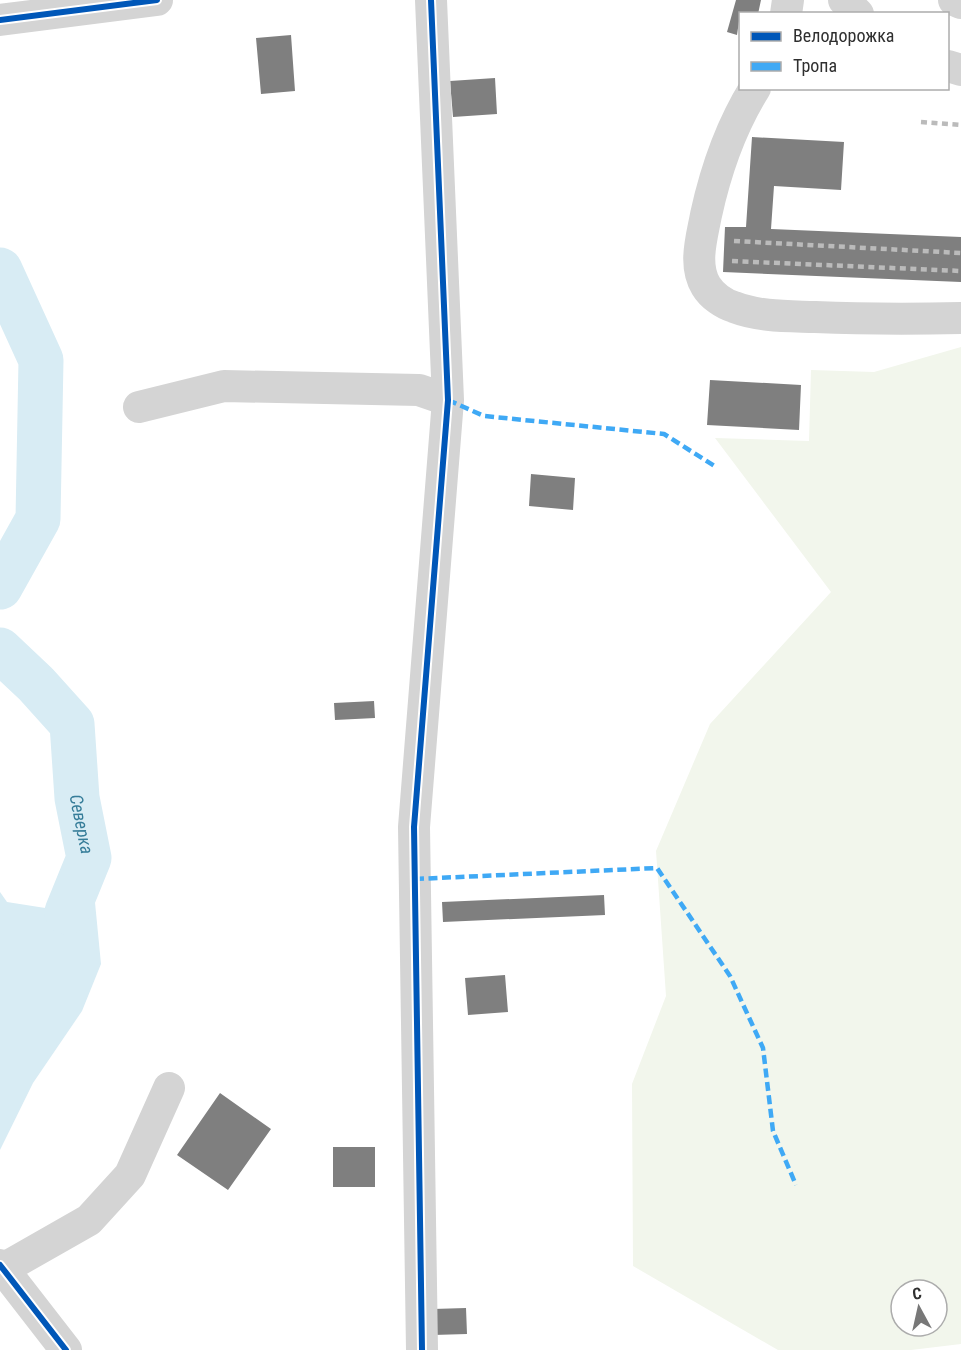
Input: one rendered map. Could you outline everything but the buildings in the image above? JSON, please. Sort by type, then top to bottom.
[{"type":"street","points":[[0,20],[157,0]]},
{"type":"street","points":[[422,1350],[414,828],[448,399],[431,0]]},
{"type":"street","points":[[844,0],[856,12]]},
{"type":"street","points":[[954,0],[961,3]]},
{"type":"street","points":[[754,90],[734,124],[711,196],[700,245],[701,269],[706,286],[723,302],[767,315],[888,319],[961,318]]},
{"type":"street","points":[[140,407],[224,386],[419,390],[448,399]]},
{"type":"street","points":[[66,1350],[1,1267],[90,1220],[130,1175],[169,1088]]},
{"type":"shaded area","points":[[961,347],[961,1344],[911,1350],[778,1350],[633,1266],[632,1084],[666,996],[656,851],[710,724],[831,592],[715,438],[809,441],[811,370],[874,372]]},
{"type":"shaded area","points":[[90,851],[101,964],[82,1011],[33,1083],[0,1150],[0,892],[7,902],[58,910]]},
{"type":"waterway","name":"Северка","points":[[0,270],[41,360],[38,519],[0,587]]},
{"type":"waterway","name":"Северка","points":[[0,650],[36,684],[72,724],[77,798],[89,858],[67,912]]},
{"type":"railway","points":[[921,122],[961,125]]},
{"type":"railway","points":[[734,241],[961,253]]},
{"type":"railway","points":[[732,261],[961,271]]},
{"type":"marked path","points":[[448,400],[484,416],[664,434],[716,467]]},
{"type":"marked path","points":[[415,879],[657,868],[730,976],[763,1048],[773,1131],[796,1185]]},
{"type":"cycle path","points":[[0,20],[157,0]]},
{"type":"cycle path","points":[[422,1350],[414,827],[448,400],[431,0]]},
{"type":"cycle path","points":[[0,1265],[66,1350]]}]
